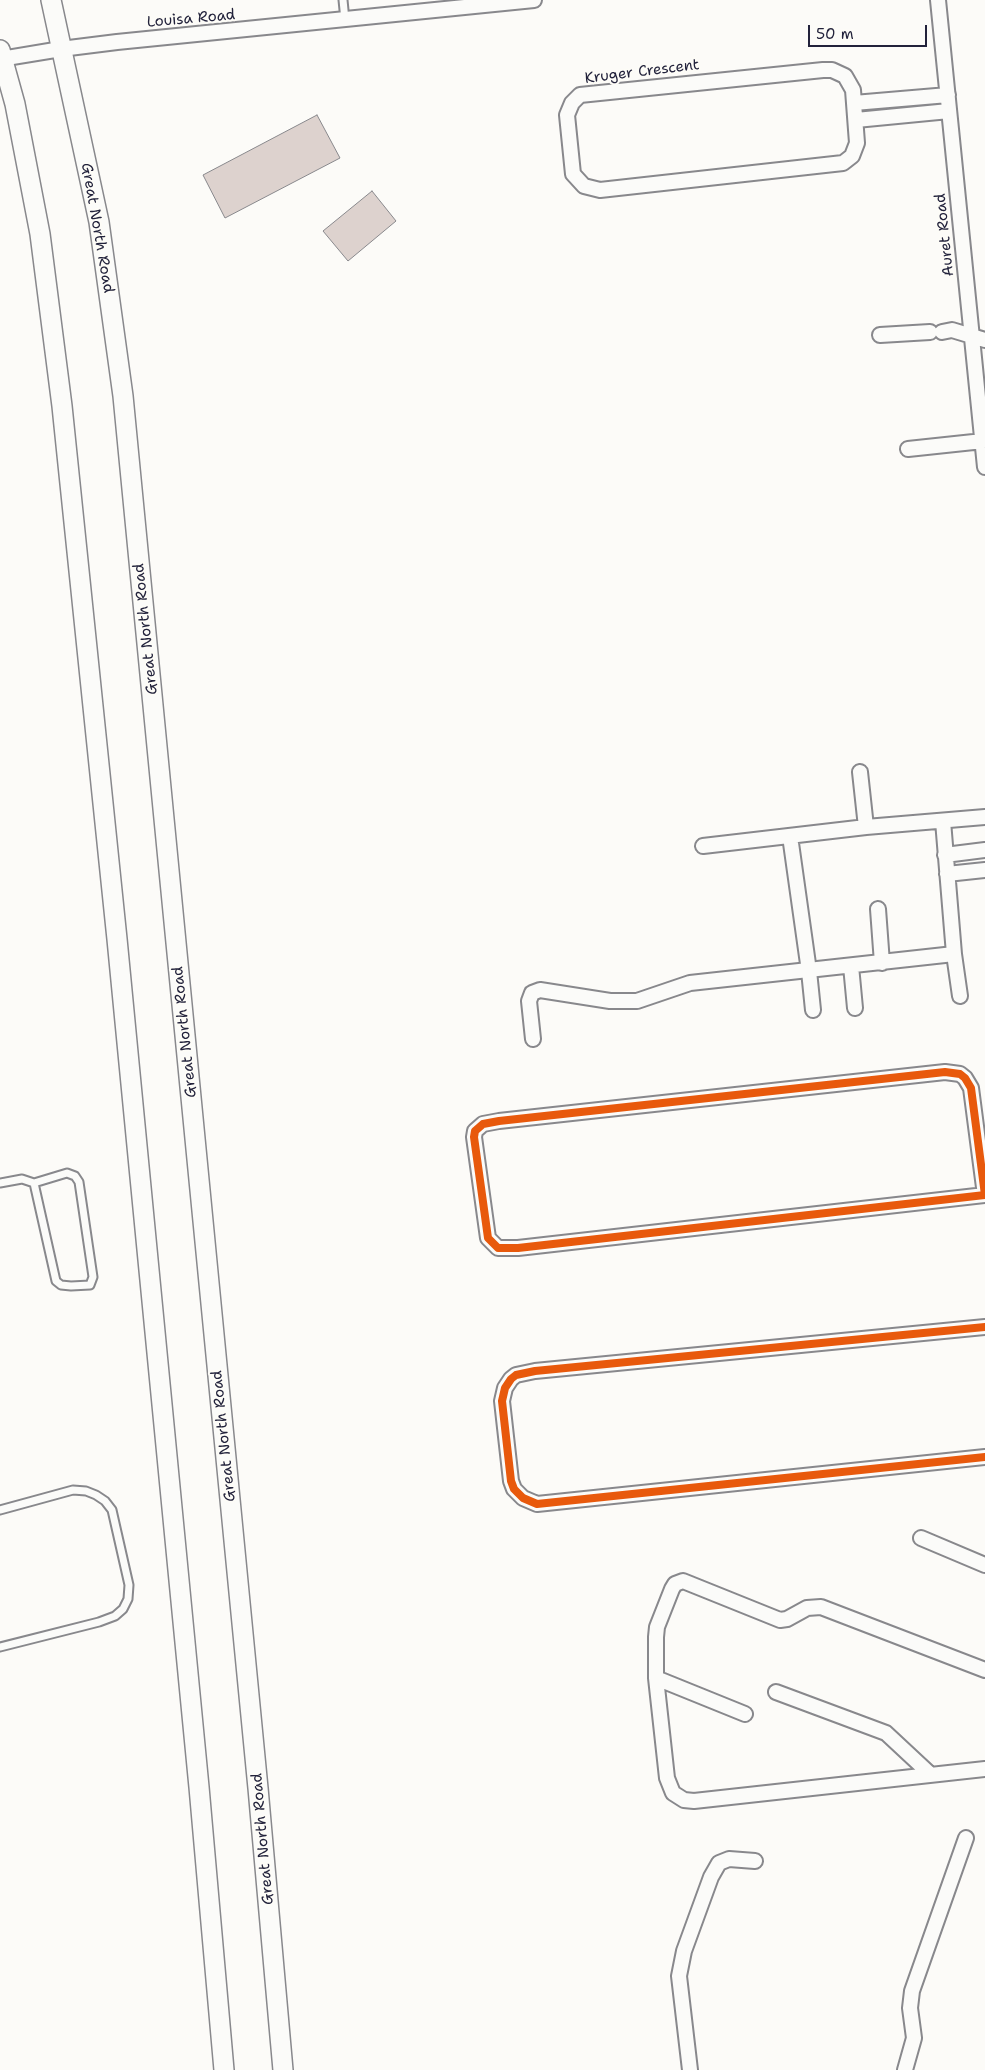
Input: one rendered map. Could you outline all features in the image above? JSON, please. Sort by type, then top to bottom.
[{"type":"main road","name":"Great North Road","points":[[51,0],[99,222],[122,396],[258,1788],[283,2070]]},
{"type":"main road","points":[[1,56],[15,104],[40,234],[62,406],[120,968],[199,1787],[224,2070]]},
{"type":"street","name":"Louisa Road","points":[[1,56],[534,0]]},
{"type":"street","name":"Auret Road","points":[[938,0],[949,111],[979,338],[982,441],[985,467]]},
{"type":"street","name":"Kruger Crescent","points":[[823,70],[839,72],[852,85],[856,120],[857,147],[852,156],[844,163],[600,190],[587,188],[575,178],[572,168],[568,115],[572,103],[580,95],[585,94],[823,70]]},
{"type":"street","points":[[854,103],[948,95]]},
{"type":"street","points":[[856,120],[949,111]]},
{"type":"street","points":[[880,335],[952,330],[979,338]]},
{"type":"street","points":[[908,449],[982,441]]},
{"type":"street","points":[[860,772],[866,827]]},
{"type":"street","points":[[703,846],[866,827],[985,817]]},
{"type":"street","points":[[943,821],[954,954],[960,996]]},
{"type":"street","points":[[790,836],[810,971],[813,1010]]},
{"type":"street","points":[[945,855],[985,850]]},
{"type":"street","points":[[947,874],[985,870]]},
{"type":"street","points":[[878,909],[882,963]]},
{"type":"street","points":[[533,1039],[529,1001],[532,993],[540,990],[610,1002],[623,1002],[637,1000],[690,983],[954,954]]},
{"type":"street","points":[[851,966],[855,1008]]},
{"type":"street","points":[[954,1073],[965,1078],[972,1088],[985,1195],[502,1249],[492,1243],[487,1233],[474,1137],[475,1131],[483,1124],[499,1121],[954,1073]]},
{"type":"street","points":[[985,1327],[535,1372],[516,1375],[511,1379],[505,1388],[502,1401],[511,1481],[514,1489],[523,1498],[537,1504],[985,1457]]},
{"type":"street","points":[[921,1538],[985,1565]]},
{"type":"street","points":[[985,1670],[821,1607],[812,1606],[787,1619],[780,1620],[683,1581],[675,1584],[672,1589],[657,1627],[656,1678],[667,1778],[673,1793],[684,1800],[694,1801],[985,1769]]},
{"type":"street","points":[[656,1678],[744,1714]]},
{"type":"street","points":[[776,1692],[886,1734],[930,1774]]},
{"type":"street","points":[[905,2070],[914,2038],[910,2008],[912,1991],[966,1838]]},
{"type":"street","points":[[690,2070],[679,1976],[684,1951],[719,1863],[729,1859],[755,1861]]},
{"type":"lane","points":[[343,0],[345,20]]},
{"type":"lane","points":[[0,1183],[22,1179],[34,1183],[67,1173],[75,1176],[79,1182],[93,1278],[90,1285],[61,1285],[56,1281],[34,1183]]},
{"type":"lane","points":[[0,1510],[73,1490],[86,1490],[96,1495],[105,1501],[112,1510],[129,1585],[128,1599],[124,1609],[115,1616],[99,1622],[0,1647]]},
{"type":"building","points":[[317,115],[340,158],[225,218],[203,175]]},
{"type":"building","points":[[372,191],[396,221],[348,261],[323,231]]},
{"type":"cycle path","points":[[945,1072],[960,1074],[971,1088],[985,1195],[518,1248],[498,1248],[488,1238],[474,1137],[475,1131],[483,1124],[945,1072]]},
{"type":"cycle path","points":[[985,1327],[535,1371],[516,1375],[511,1379],[505,1388],[502,1401],[511,1481],[514,1489],[523,1498],[537,1504],[985,1457]]}]
